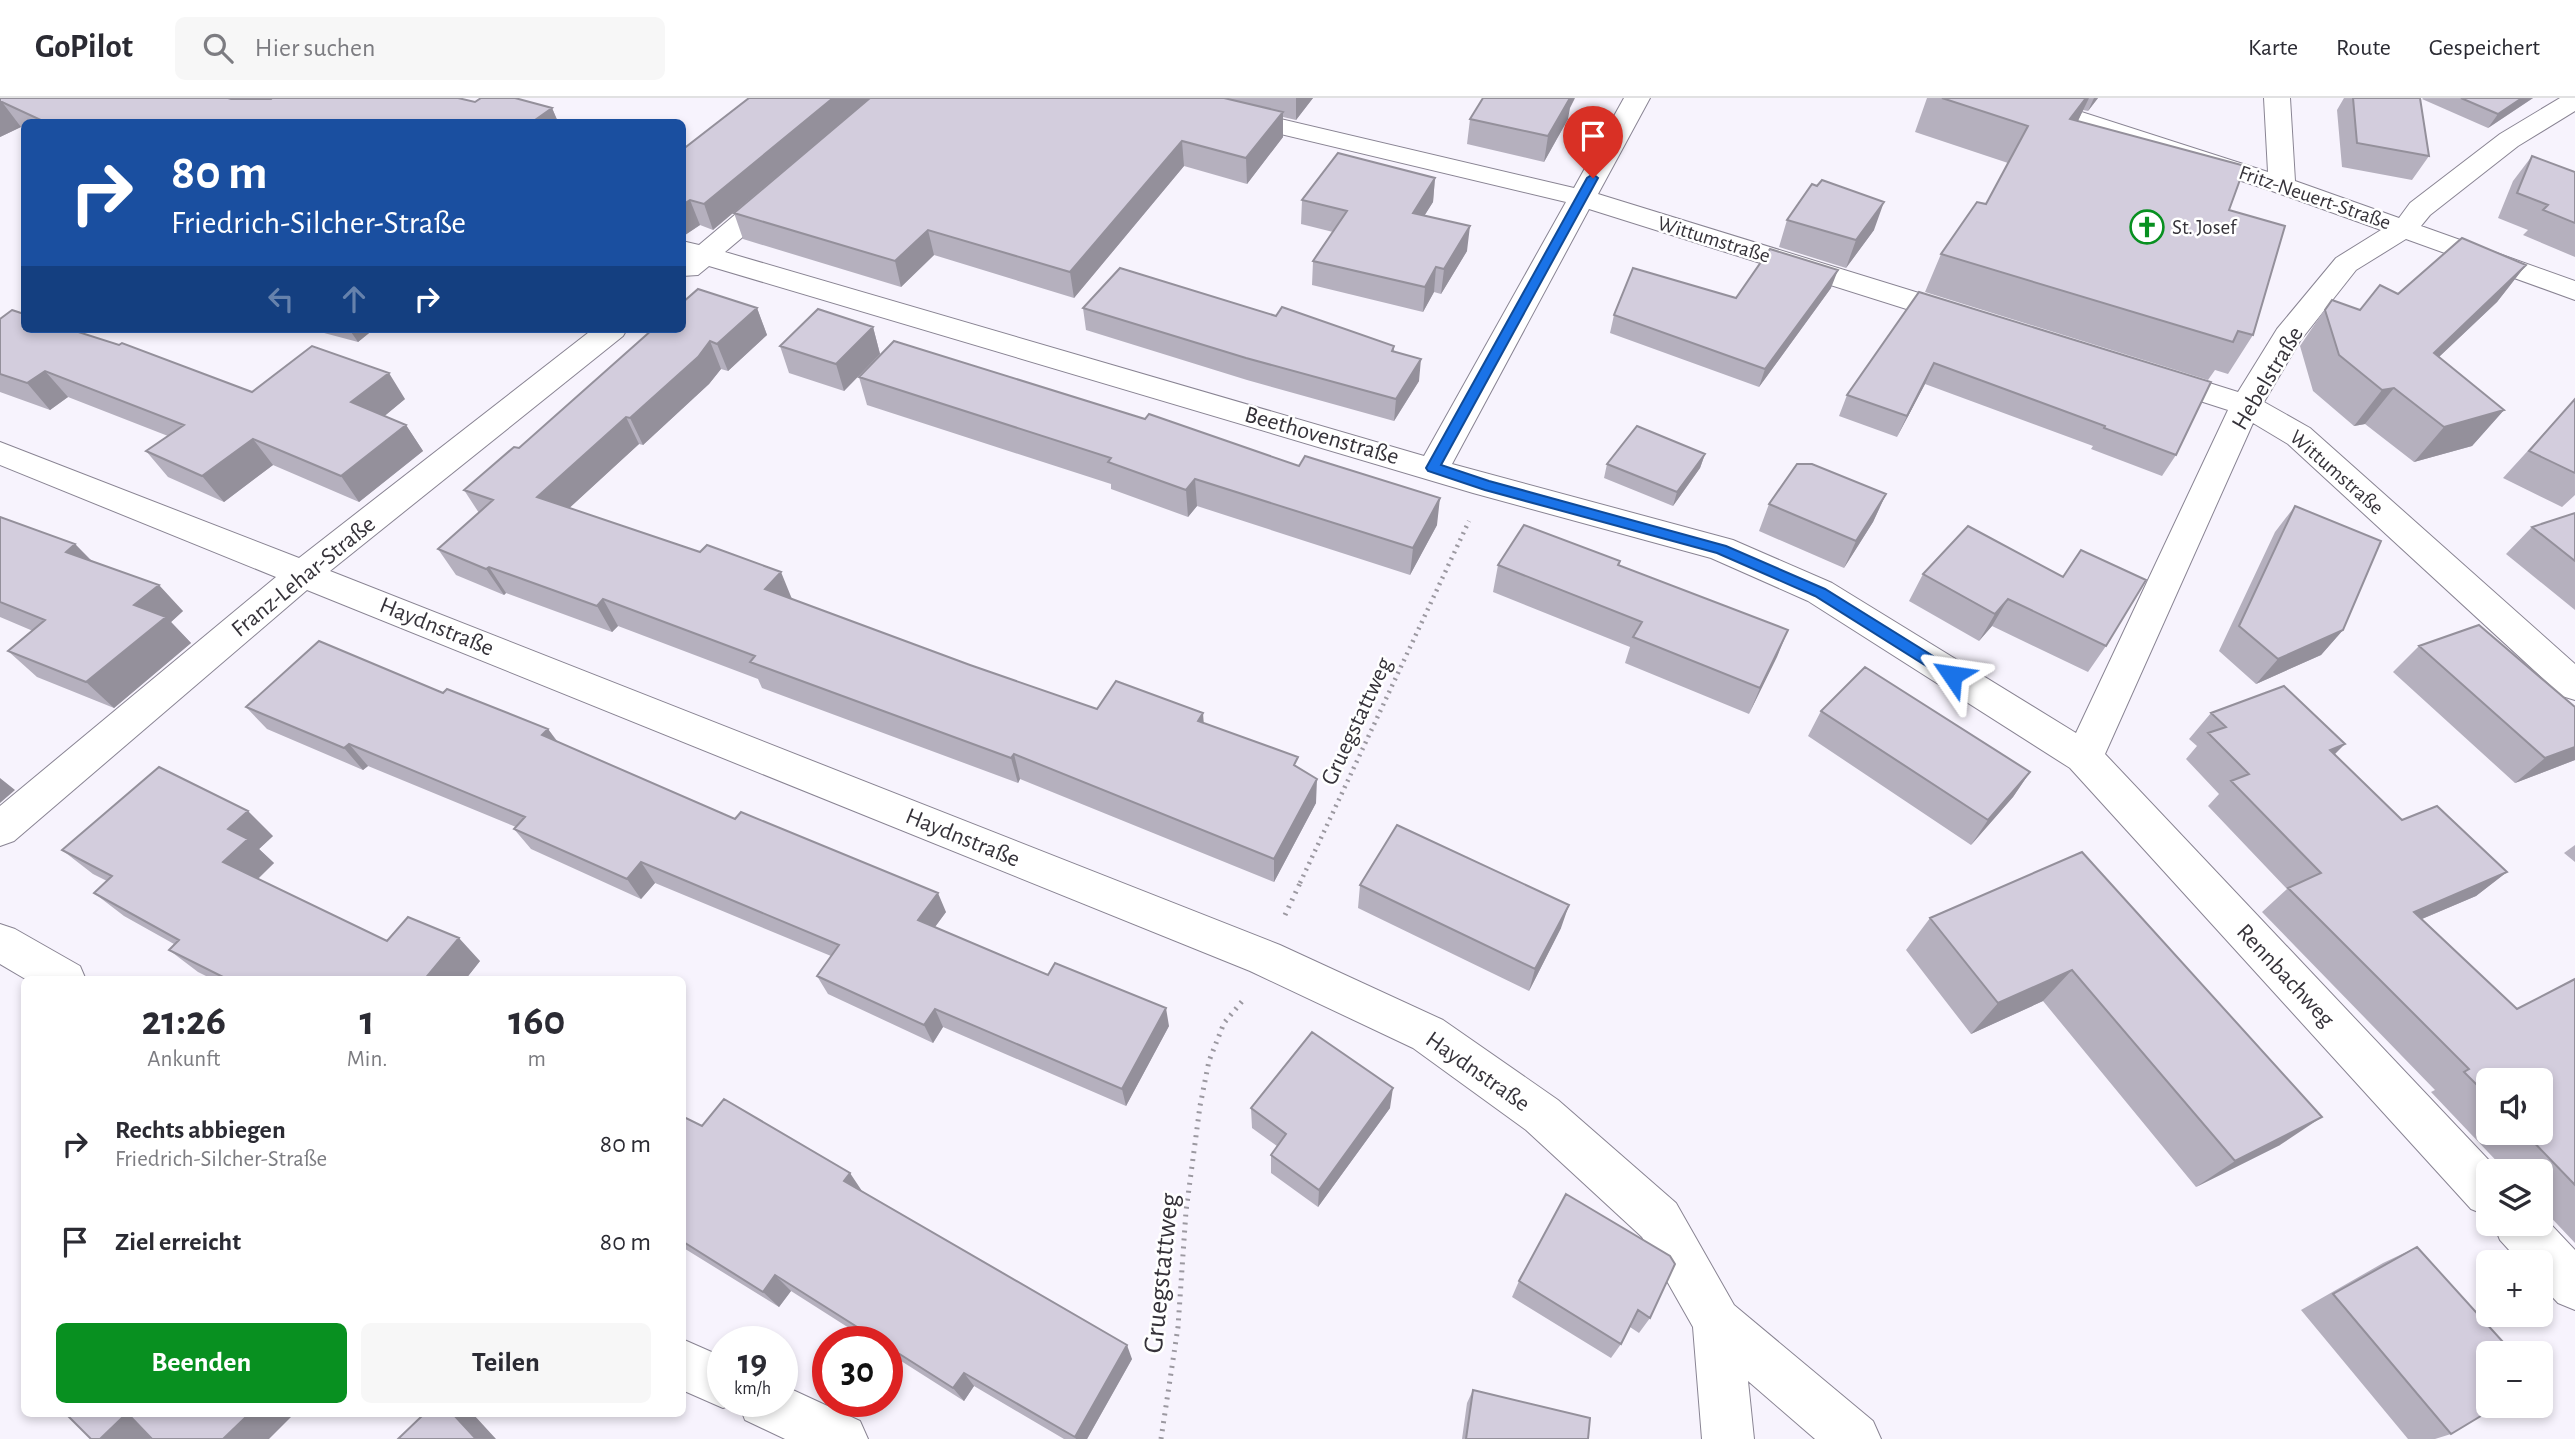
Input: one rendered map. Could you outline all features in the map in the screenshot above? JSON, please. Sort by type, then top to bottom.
[{"type":"street","name":"Wittumstraße","points":[[1159,98],[1582,198],[1994,326]]},
{"type":"street","points":[[1433,468],[1637,98]]},
{"type":"street","name":"Fritz-Neuert-Straße","points":[[2012,98],[2281,185],[2575,291]]},
{"type":"street","points":[[2277,98],[2281,185]]},
{"type":"street","name":"Hebelstraße","points":[[2084,757],[2246,405],[2288,336],[2346,264],[2405,228],[2420,209],[2509,140],[2575,100]]},
{"type":"street","points":[[690,259],[797,177]]},
{"type":"street","name":"Beethovenstraße","points":[[690,259],[1433,468],[1485,485],[1721,549],[1820,592],[2084,757]]},
{"type":"street","name":"Franz-Lehar-Straße","points":[[0,829],[304,573],[607,333]]},
{"type":"street","name":"Wittumstraße","points":[[2127,368],[2246,405],[2299,436],[2575,686]]},
{"type":"street","name":"Haydnstraße","points":[[0,453],[1265,958],[1428,1034],[1542,1115],[1659,1220],[1717,1322],[1728,1439]]},
{"type":"street","name":"Rennbachweg","points":[[2084,757],[2476,1180]]},
{"type":"street","points":[[0,942],[58,976]]},
{"type":"street","points":[[2528,1236],[2575,1286]]},
{"type":"street","points":[[1717,1322],[1855,1439]]},
{"type":"street","points":[[686,1366],[707,1376]]},
{"type":"street","points":[[795,1417],[842,1439]]},
{"type":"path","name":"Gruegstattweg","points":[[1265,958],[1485,485]]},
{"type":"path","name":"Gruegstattweg","points":[[1161,1439],[1178,1327],[1186,1211],[1200,1106],[1209,1061],[1224,1023],[1245,998]]},
{"type":"building","points":[[0,98],[458,98],[475,102],[481,98],[515,98],[552,108],[536,119],[39,119],[0,102]]},
{"type":"building","points":[[749,98],[833,98],[704,204],[690,200],[686,202],[686,147]]},
{"type":"building","points":[[870,98],[1224,98],[1283,112],[1246,158],[1182,141],[1070,272],[928,230],[895,261],[734,213]]},
{"type":"building","points":[[1483,98],[1570,98],[1548,136],[1470,119]]},
{"type":"building","points":[[1942,98],[2086,98],[2070,119],[2245,166],[2229,210],[2285,226],[2253,335],[2238,331],[2233,342],[1941,254],[1977,202],[1986,204],[2028,126]]},
{"type":"building","points":[[2353,98],[2420,98],[2429,156],[2357,143]]},
{"type":"building","points":[[2461,98],[2522,98],[2498,114]]},
{"type":"building","points":[[1338,153],[1435,178],[1413,213],[1470,226],[1444,269],[1436,267],[1425,287],[1313,261],[1347,211],[1302,200]]},
{"type":"building","points":[[2532,156],[2575,172],[2575,223],[2543,210],[2548,205],[2517,193]]},
{"type":"building","points":[[1822,180],[1884,202],[1856,240],[1787,220],[1812,184],[1817,186]]},
{"type":"building","points":[[2462,238],[2526,265],[2434,353],[2504,410],[2444,427],[2394,388],[2382,390],[2339,355],[2325,310],[2332,300],[2360,310],[2380,285],[2398,294]]},
{"type":"building","points":[[1770,249],[1838,270],[1765,369],[1614,315],[1633,268],[1736,298]]},
{"type":"building","points":[[1120,268],[1276,316],[1282,307],[1394,346],[1392,351],[1421,359],[1396,399],[1246,358],[1083,308]]},
{"type":"building","points":[[698,289],[757,308],[717,344],[710,341],[698,357],[537,497],[700,552],[707,545],[781,572],[765,589],[1097,709],[1116,681],[1203,713],[1198,721],[1298,757],[1294,765],[1317,779],[1274,859],[1014,754],[1011,758],[750,662],[755,656],[603,599],[597,606],[489,567],[486,569],[438,549],[493,500],[464,490],[514,447],[519,448],[648,333],[686,333],[686,300]]},
{"type":"building","points":[[1919,292],[2211,382],[2176,455],[1934,363],[1907,416],[1847,395]]},
{"type":"building","points":[[818,309],[873,327],[836,364],[780,346]]},
{"type":"building","points":[[12,310],[21,313],[21,333],[82,333],[119,345],[122,343],[252,392],[312,346],[389,373],[351,402],[406,425],[341,476],[253,439],[202,476],[146,451],[184,425],[45,371],[27,383],[0,374],[0,319]]},
{"type":"building","points":[[894,341],[1145,419],[1149,414],[1299,466],[1305,456],[1440,498],[1413,548],[1195,479],[1186,490],[1108,462],[1111,458],[859,377]]},
{"type":"building","points":[[2575,399],[2575,473],[2529,451]]},
{"type":"building","points":[[1637,426],[1705,454],[1677,492],[1607,464]]},
{"type":"building","points":[[1797,464],[1812,464],[1886,494],[1856,541],[1769,504]]},
{"type":"building","points":[[2295,506],[2381,541],[2343,630],[2278,659],[2239,626]]},
{"type":"building","points":[[2575,513],[2575,561],[2532,527]]},
{"type":"building","points":[[0,517],[75,544],[66,552],[159,585],[134,605],[166,617],[86,682],[8,651],[45,620],[0,602]]},
{"type":"building","points":[[1524,525],[1620,561],[1618,565],[1788,630],[1760,688],[1633,637],[1642,622],[1498,565]]},
{"type":"building","points":[[1968,526],[2063,577],[2081,550],[2146,580],[2106,646],[2008,599],[1995,614],[1923,574]]},
{"type":"building","points":[[2479,625],[2575,707],[2575,747],[2545,758],[2419,646]]},
{"type":"building","points":[[319,641],[443,693],[447,689],[548,729],[542,735],[735,819],[741,812],[938,893],[918,920],[1048,975],[1055,963],[1166,1008],[1122,1089],[935,1009],[924,1025],[817,976],[839,945],[641,862],[627,879],[514,829],[525,817],[349,744],[344,748],[246,707]]},
{"type":"building","points":[[1865,667],[2030,772],[1988,820],[1821,711]]},
{"type":"building","points":[[2284,686],[2345,744],[2330,750],[2402,820],[2437,806],[2507,872],[2414,912],[2517,1009],[2575,979],[2575,1185],[2553,1159],[2537,1145],[2553,1145],[2553,1068],[2476,1068],[2476,1084],[2464,1072],[2469,1069],[2288,888],[2321,873],[2231,781],[2249,774],[2208,733],[2226,727],[2211,713]]},
{"type":"building","points":[[159,767],[248,811],[228,829],[248,839],[223,862],[387,941],[408,917],[459,938],[427,976],[221,976],[169,950],[179,940],[94,893],[112,876],[62,850]]},
{"type":"building","points":[[1397,825],[1569,905],[1535,969],[1360,885]]},
{"type":"building","points":[[2082,852],[2322,1117],[2235,1161],[2072,970],[1998,1003],[1930,918]]},
{"type":"building","points":[[1312,1032],[1393,1088],[1319,1190],[1271,1155],[1286,1134],[1251,1108]]},
{"type":"building","points":[[724,1099],[850,1173],[844,1181],[1127,1345],[1075,1437],[964,1373],[953,1388],[903,1356],[903,1326],[856,1326],[775,1275],[763,1292],[686,1244],[686,1118],[702,1126]]},
{"type":"building","points":[[1566,1194],[1670,1256],[1675,1264],[1650,1318],[1638,1310],[1621,1344],[1519,1281]]},
{"type":"building","points":[[2417,1247],[2476,1312],[2476,1327],[2489,1327],[2502,1341],[2476,1341],[2477,1418],[2451,1434],[2333,1294]]},
{"type":"building","points":[[1473,1390],[1590,1418],[1588,1439],[1466,1439]]},
{"type":"building","points":[[69,1417],[123,1417],[100,1439],[91,1439]]},
{"type":"building","points":[[131,1417],[246,1417],[223,1439],[152,1439]]},
{"type":"building","points":[[421,1417],[456,1417],[476,1439],[398,1439]]},
{"type":"place","name":"St. Josef","points":[[2147,227]]},
{"type":"route","points":[[1593,178],[1433,468],[1485,485],[1721,549],[1820,592],[1952,675]]}]
